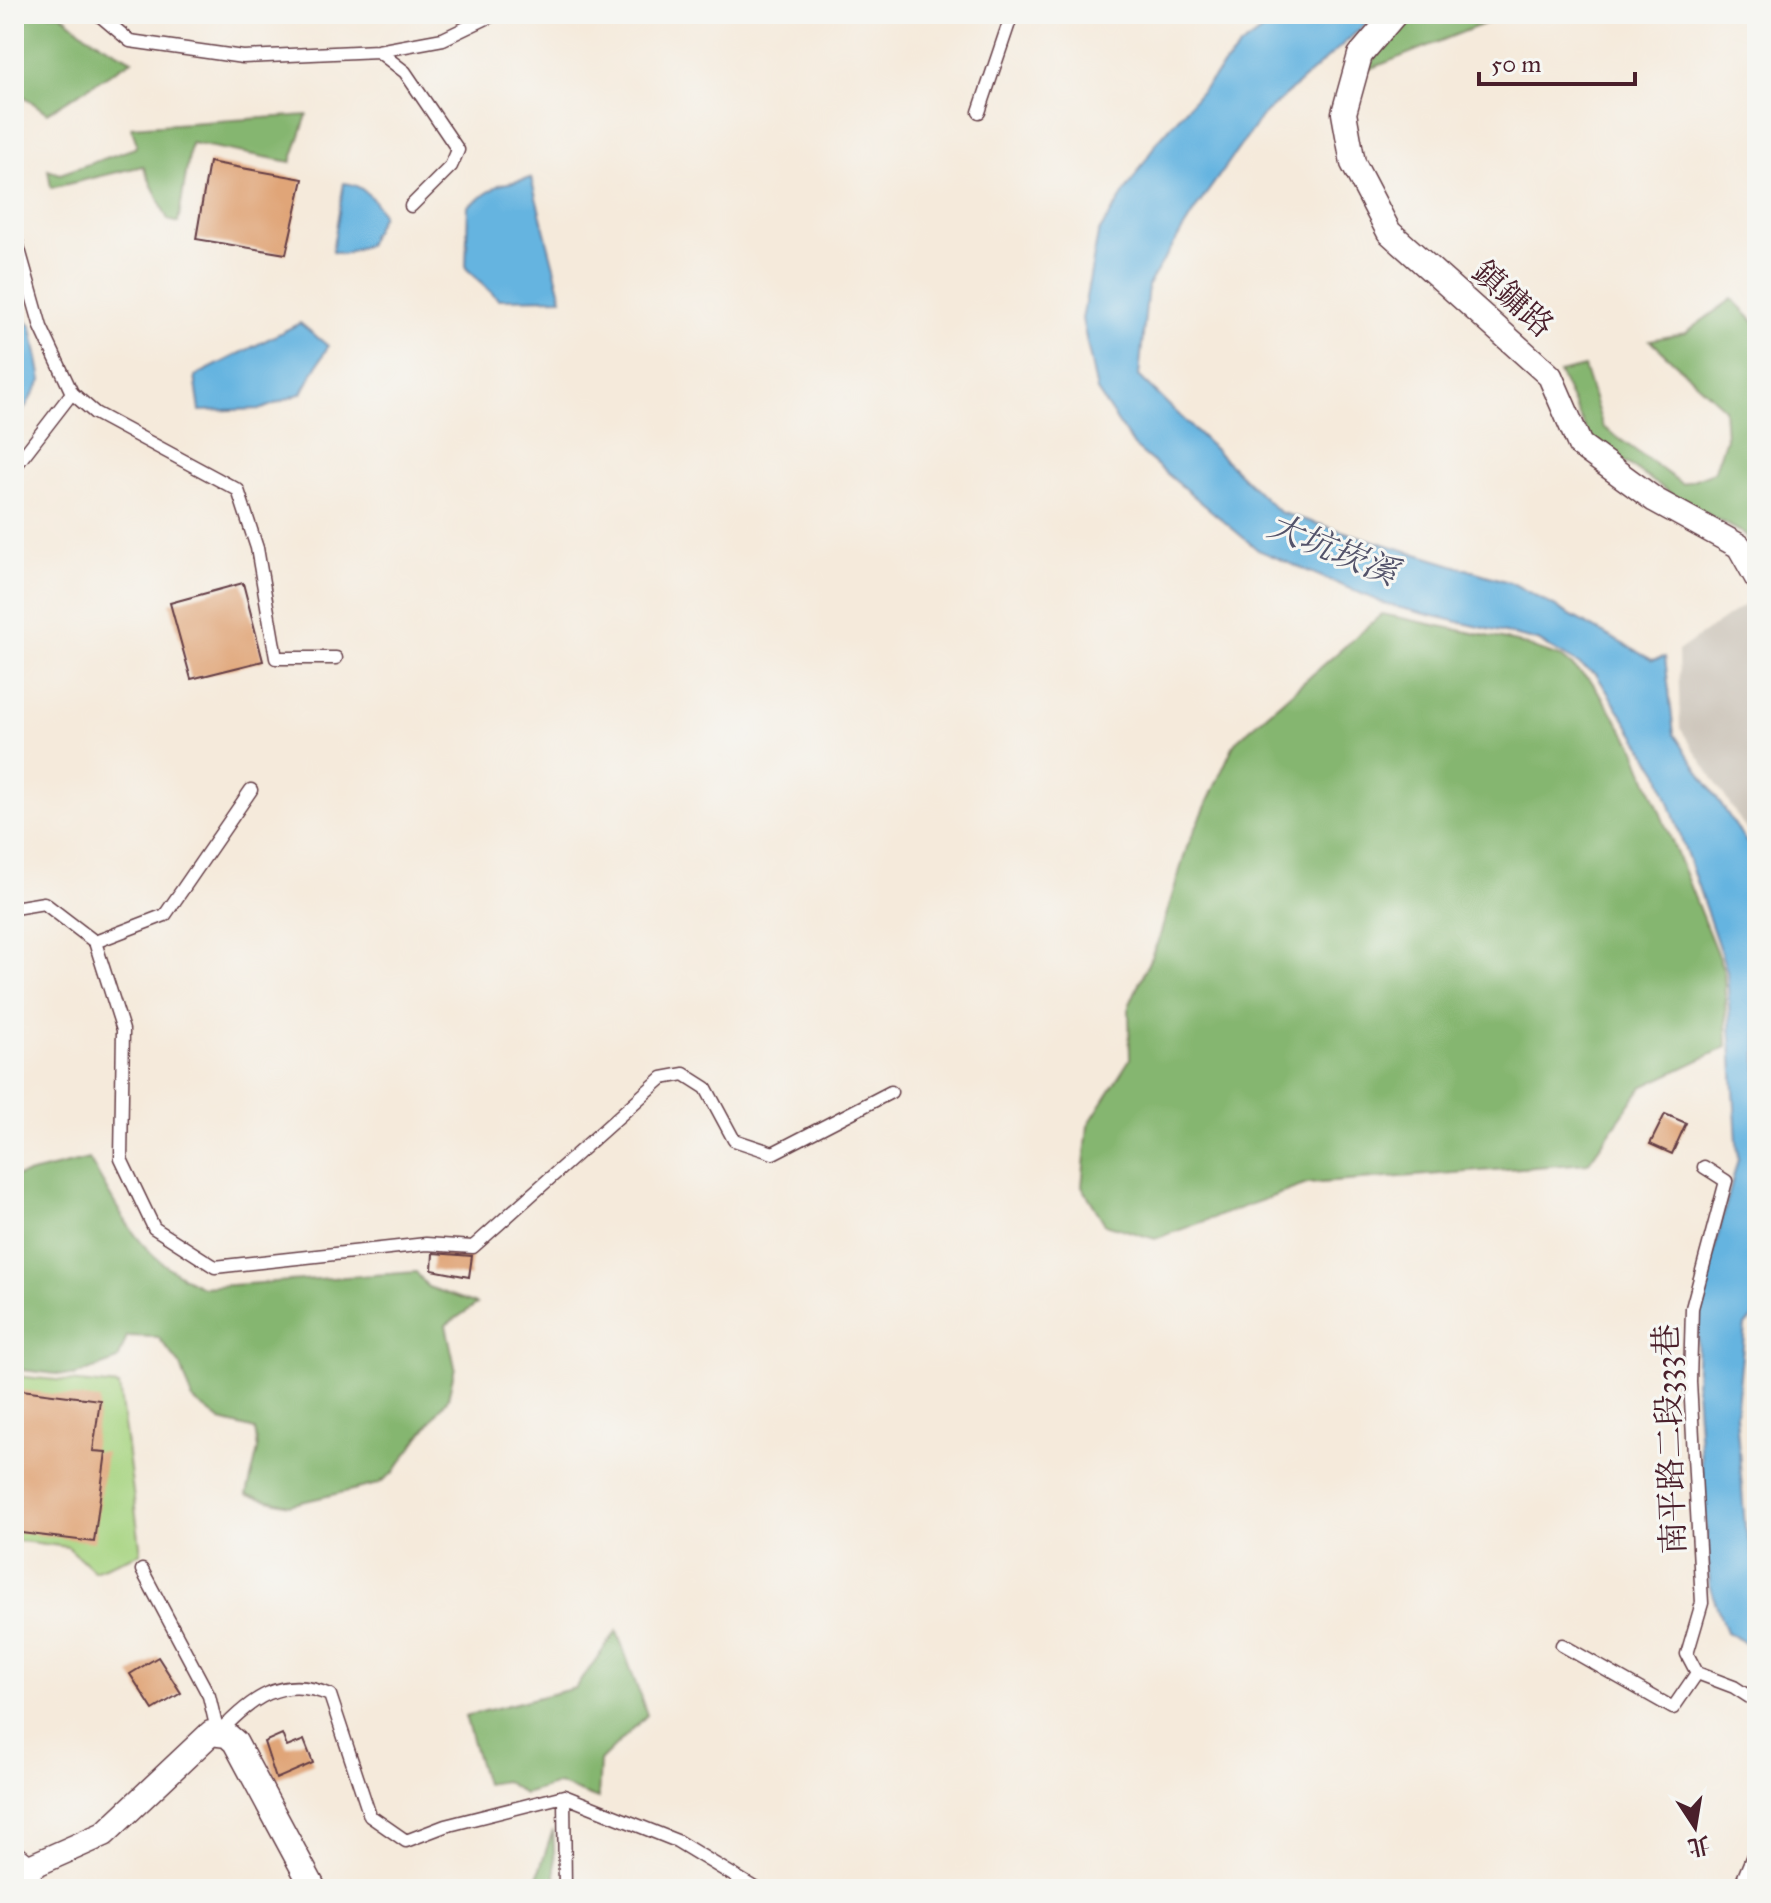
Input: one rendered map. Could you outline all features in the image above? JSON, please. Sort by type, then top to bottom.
[{"type":"street","name":"鎮鏞路","points":[[1395,14],[1360,55],[1344,113],[1353,163],[1389,232],[1550,376],[1580,445],[1655,500],[1739,546],[1757,578]]},
{"type":"street","points":[[14,1889],[34,1865],[104,1834],[211,1733],[235,1742],[314,1889]]},
{"type":"lane","points":[[98,14],[130,41],[243,57],[378,51],[443,39],[495,14]]},
{"type":"lane","points":[[979,112],[1012,14]]},
{"type":"lane","points":[[378,51],[405,72],[458,150],[451,166],[411,206]]},
{"type":"lane","points":[[14,232],[41,327],[72,393],[95,413],[238,490],[257,548],[276,658],[336,658]]},
{"type":"lane","points":[[14,468],[72,393]]},
{"type":"lane","points":[[95,942],[165,915],[251,790]]},
{"type":"lane","points":[[14,908],[44,903],[95,942],[123,1030],[121,1159],[154,1228],[215,1267],[426,1244],[473,1247],[662,1078],[684,1074],[706,1088],[734,1140],[773,1153],[891,1092]]},
{"type":"lane","name":"南平路二段333巷","points":[[1697,1673],[1687,1654],[1702,1603],[1690,1382],[1692,1308],[1726,1181],[1704,1167]]},
{"type":"lane","points":[[142,1570],[209,1696],[218,1734]]},
{"type":"lane","points":[[1562,1645],[1673,1708],[1697,1673],[1734,1687],[1757,1702]]},
{"type":"lane","points":[[218,1734],[247,1703],[281,1689],[308,1685],[330,1695],[370,1816],[406,1841],[445,1826],[564,1796],[677,1841],[756,1889]]},
{"type":"lane","points":[[564,1796],[565,1889]]},
{"type":"lane","points":[[1739,1889],[1757,1846]]},
{"type":"lane","points":[[14,1849],[34,1865]]},
{"type":"shaded area","points":[[1754,598],[1757,601],[1757,846],[1680,728],[1678,651]]},
{"type":"green space","points":[[14,14],[61,14],[86,35],[132,60],[47,113],[14,89]]},
{"type":"green space","points":[[1425,14],[1501,17],[1365,71],[1400,28]]},
{"type":"green space","points":[[307,115],[291,162],[191,143],[178,223],[168,220],[143,166],[51,188],[48,170],[60,174],[135,148],[137,144],[131,127]]},
{"type":"green space","points":[[1732,299],[1757,324],[1757,554],[1745,534],[1683,502],[1590,438],[1559,373],[1584,367],[1603,427],[1682,484],[1714,472],[1726,438],[1724,408],[1650,340],[1685,333]]},
{"type":"green space","points":[[1382,614],[1516,642],[1562,658],[1592,682],[1633,745],[1724,971],[1727,1047],[1642,1087],[1588,1163],[1307,1184],[1155,1239],[1105,1224],[1082,1186],[1088,1125],[1130,1059],[1129,1006],[1159,939],[1187,847],[1235,742]]},
{"type":"green space","points":[[89,1159],[123,1217],[147,1249],[180,1275],[202,1287],[416,1272],[428,1287],[477,1304],[446,1325],[455,1367],[448,1398],[393,1473],[378,1484],[289,1505],[247,1495],[258,1449],[255,1430],[221,1421],[193,1400],[181,1366],[158,1337],[127,1336],[118,1360],[74,1376],[14,1369],[14,1177]]},
{"type":"green space","points":[[14,1376],[119,1386],[141,1553],[94,1571],[68,1547],[14,1540]]},
{"type":"green space","points":[[617,1631],[647,1715],[600,1761],[598,1799],[558,1784],[524,1794],[505,1781],[485,1784],[465,1716],[575,1688]]},
{"type":"green space","points":[[553,1830],[556,1889],[533,1889]]},
{"type":"water","name":"大坑崁溪","points":[[1284,14],[1377,14],[1261,117],[1197,207],[1148,285],[1139,376],[1279,512],[1512,583],[1652,660],[1665,657],[1674,734],[1757,858],[1757,1312],[1745,1326],[1736,1415],[1745,1527],[1757,1570],[1757,1649],[1726,1632],[1710,1587],[1696,1389],[1699,1309],[1738,1159],[1727,971],[1659,773],[1596,674],[1538,641],[1388,605],[1258,550],[1134,446],[1097,391],[1082,319],[1098,234],[1157,142],[1240,47]]},
{"type":"water","points":[[531,178],[562,298],[498,299],[466,268],[468,206],[499,185]]},
{"type":"water","points":[[344,183],[357,186],[367,193],[382,215],[367,245],[343,254],[332,252]]},
{"type":"water","points":[[14,309],[32,327],[42,380],[14,425]]},
{"type":"water","points":[[300,323],[328,346],[302,393],[262,409],[200,411],[195,376]]},
{"type":"building","points":[[209,162],[303,179],[286,254],[196,239]]},
{"type":"building","points":[[243,583],[263,661],[191,679],[170,603]]},
{"type":"building","points":[[1665,1114],[1686,1123],[1672,1154],[1650,1144]]},
{"type":"building","points":[[433,1253],[472,1256],[469,1277],[432,1270]]},
{"type":"building","points":[[14,1389],[100,1400],[93,1451],[106,1452],[94,1542],[14,1532]]},
{"type":"building","points":[[158,1657],[181,1693],[153,1710],[130,1674]]},
{"type":"building","points":[[282,1734],[287,1747],[304,1740],[313,1763],[276,1779],[264,1742]]}]
